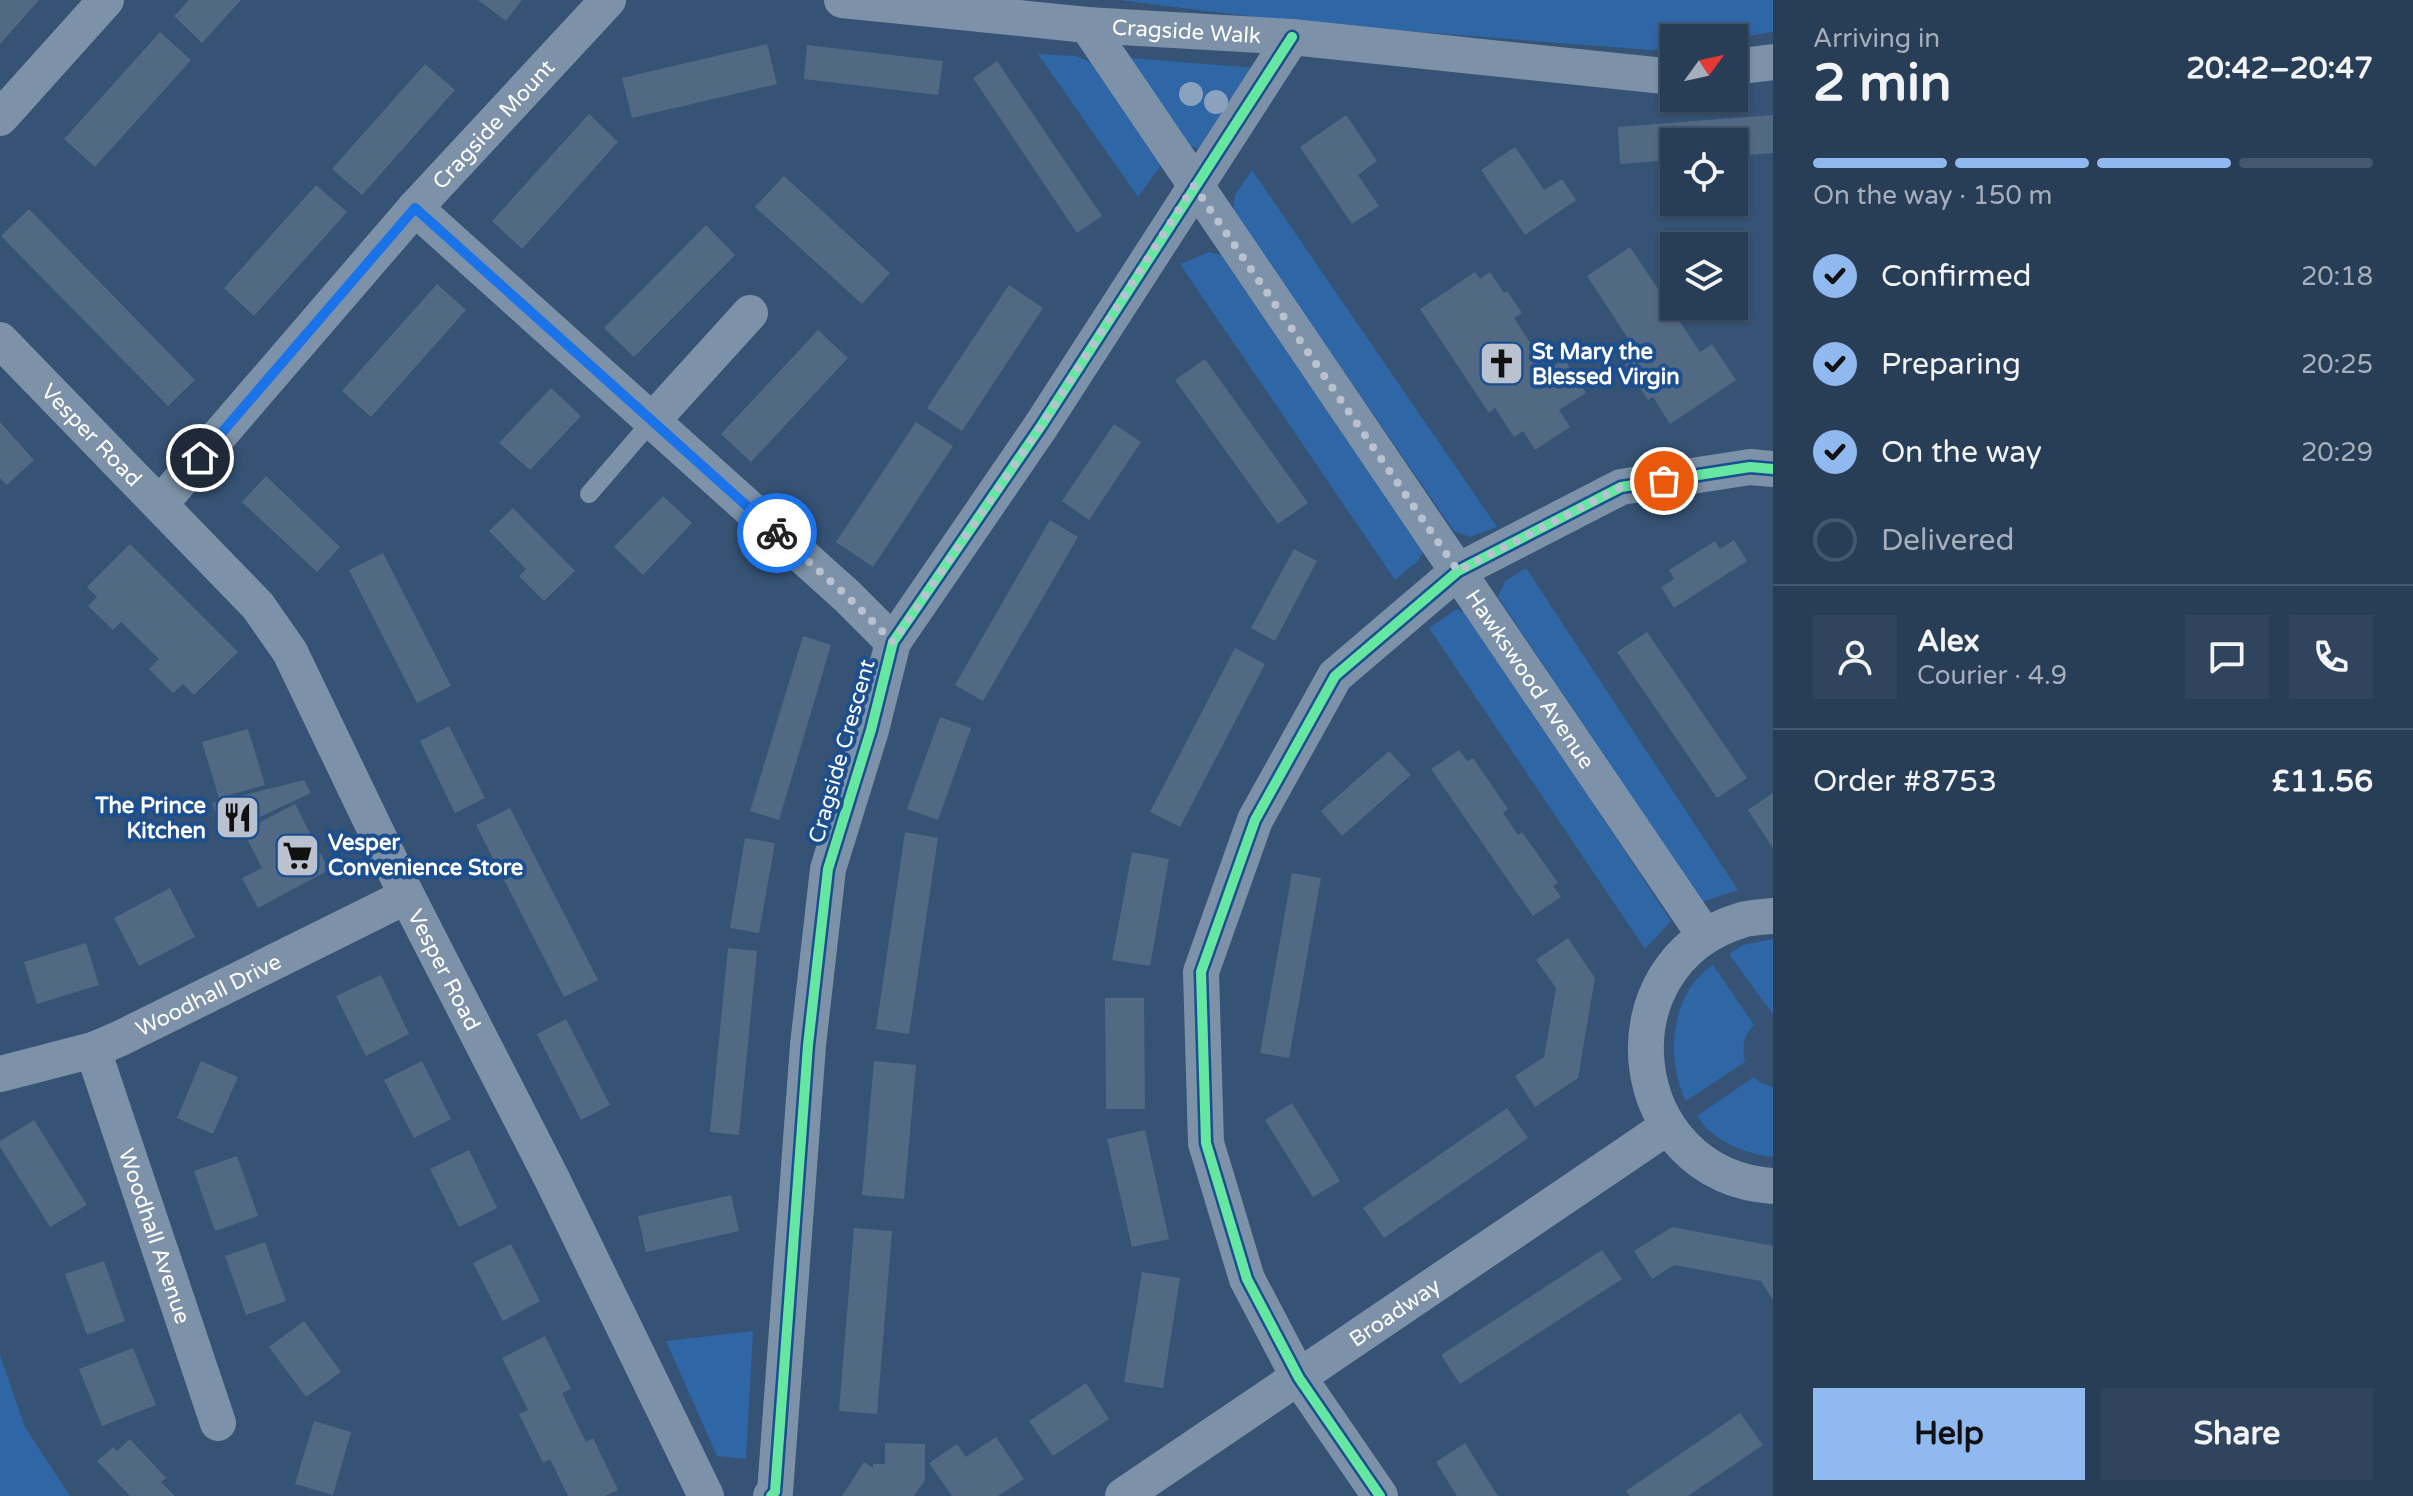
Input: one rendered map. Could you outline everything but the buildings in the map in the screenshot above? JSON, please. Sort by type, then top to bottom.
[{"type":"street","points":[[0,118],[106,0]]},
{"type":"street","name":"Cragside Mount","points":[[161,503],[415,208],[608,0]]},
{"type":"street","name":"Cragside Walk","points":[[842,0],[1087,25],[1292,37],[1660,76]]},
{"type":"street","name":"Hawkswood Avenue","points":[[1087,25],[1705,936]]},
{"type":"street","name":"Cragside Crescent","points":[[771,1496],[775,1492],[808,1045],[828,869],[871,730],[893,642],[1041,426],[1292,37]]},
{"type":"street","points":[[1748,65],[1773,62]]},
{"type":"street","points":[[415,208],[847,596],[893,642]]},
{"type":"street","points":[[652,421],[750,313]]},
{"type":"street","name":"Vesper Road","points":[[0,340],[258,606],[290,652],[407,896],[551,1177],[706,1496]]},
{"type":"street","points":[[1380,1496],[1299,1378],[1247,1279],[1206,1143],[1201,972],[1255,820],[1335,676],[1458,571],[1621,487],[1750,467],[1773,469]]},
{"type":"street","name":"Woodhall Drive","points":[[0,1074],[93,1050],[407,896]]},
{"type":"street","points":[[1773,916],[1744,919],[1705,936],[1674,965],[1653,1002],[1644,1045],[1649,1087],[1667,1127],[1691,1153],[1720,1173],[1755,1185],[1773,1186]]},
{"type":"street","name":"Woodhall Avenue","points":[[93,1050],[218,1423]]},
{"type":"street","name":"Broadway","points":[[1123,1496],[1667,1127]]},
{"type":"lane","points":[[589,494],[652,421]]},
{"type":"shaded area","points":[[1119,0],[1773,0],[1773,32],[1748,36],[1748,24],[1660,24],[1660,49],[1651,50],[1303,23]]},
{"type":"shaded area","points":[[1038,54],[1076,56],[1095,64],[1161,165],[1138,197]]},
{"type":"shaded area","points":[[1131,58],[1257,68],[1207,143],[1198,149],[1189,145]]},
{"type":"shaded area","points":[[1252,170],[1497,527],[1470,537],[1454,531],[1233,211],[1235,195]]},
{"type":"shaded area","points":[[1209,252],[1221,255],[1424,550],[1418,561],[1395,580],[1180,264]]},
{"type":"shaded area","points":[[1526,568],[1738,890],[1702,902],[1498,597],[1505,581]]},
{"type":"shaded area","points":[[1457,609],[1470,616],[1671,921],[1645,949],[1429,628]]},
{"type":"shaded area","points":[[1773,939],[1772,1013],[1729,954],[1743,945]]},
{"type":"shaded area","points":[[1713,965],[1754,1025],[1744,1042],[1745,1062],[1686,1101],[1675,1066],[1676,1027],[1688,992]]},
{"type":"shaded area","points":[[1754,1077],[1773,1087],[1773,1157],[1730,1145],[1712,1133],[1697,1116]]},
{"type":"shaded area","points":[[753,1331],[746,1459],[717,1456],[666,1341]]},
{"type":"shaded area","points":[[0,1355],[25,1427],[70,1496],[0,1496]]},
{"type":"cycle path","points":[[771,1496],[775,1492],[808,1045],[828,869],[871,730],[893,642],[1041,426],[1292,37]]},
{"type":"cycle path","points":[[1380,1496],[1299,1378],[1247,1279],[1206,1143],[1201,972],[1255,820],[1335,676],[1458,571],[1621,487],[1750,467],[1773,469]]},
{"type":"way so far","points":[[777,533],[893,642],[1041,426],[1194,186],[1458,571],[1621,487],[1664,481]]},
{"type":"place","name":"St Mary the Blessed Virgin","points":[[1501,364]]},
{"type":"place","name":"The Prince Kitchen","points":[[237,818]]},
{"type":"place","name":"Vesper Convenience Store","points":[[297,855]]},
{"type":"route","points":[[200,458],[415,208],[777,533]]}]
